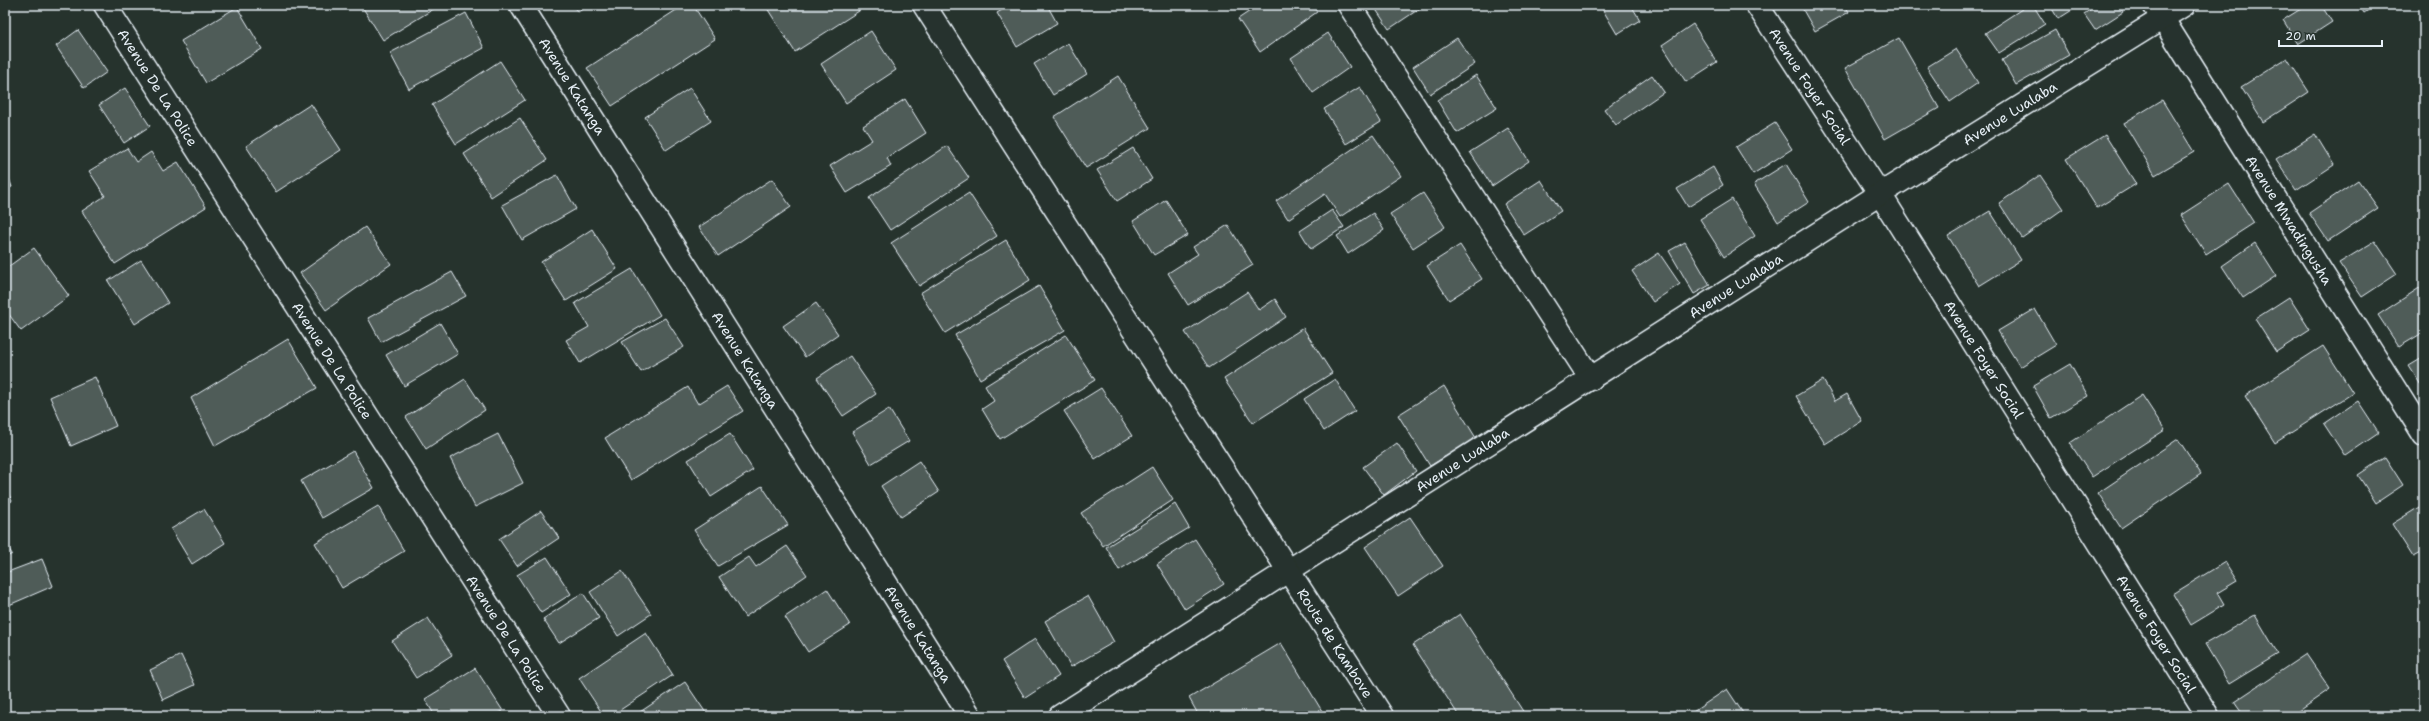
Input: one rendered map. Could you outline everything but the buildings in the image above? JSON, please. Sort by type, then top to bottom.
[{"type":"street","name":"Avenue De La Police","points":[[105,5],[559,716]]},
{"type":"street","name":"Avenue Katanga","points":[[521,5],[970,716]]},
{"type":"street","name":"Route de Kambove","points":[[924,5],[1382,716]]},
{"type":"street","points":[[1349,5],[1591,379]]},
{"type":"street","name":"Avenue Foyer Social","points":[[1757,5],[1880,194],[2208,716]]},
{"type":"street","name":"Avenue Lualaba","points":[[1060,716],[1880,194],[2158,12],[2184,5]]},
{"type":"street","name":"Avenue Mwadingusha","points":[[2158,12],[2424,435]]}]
